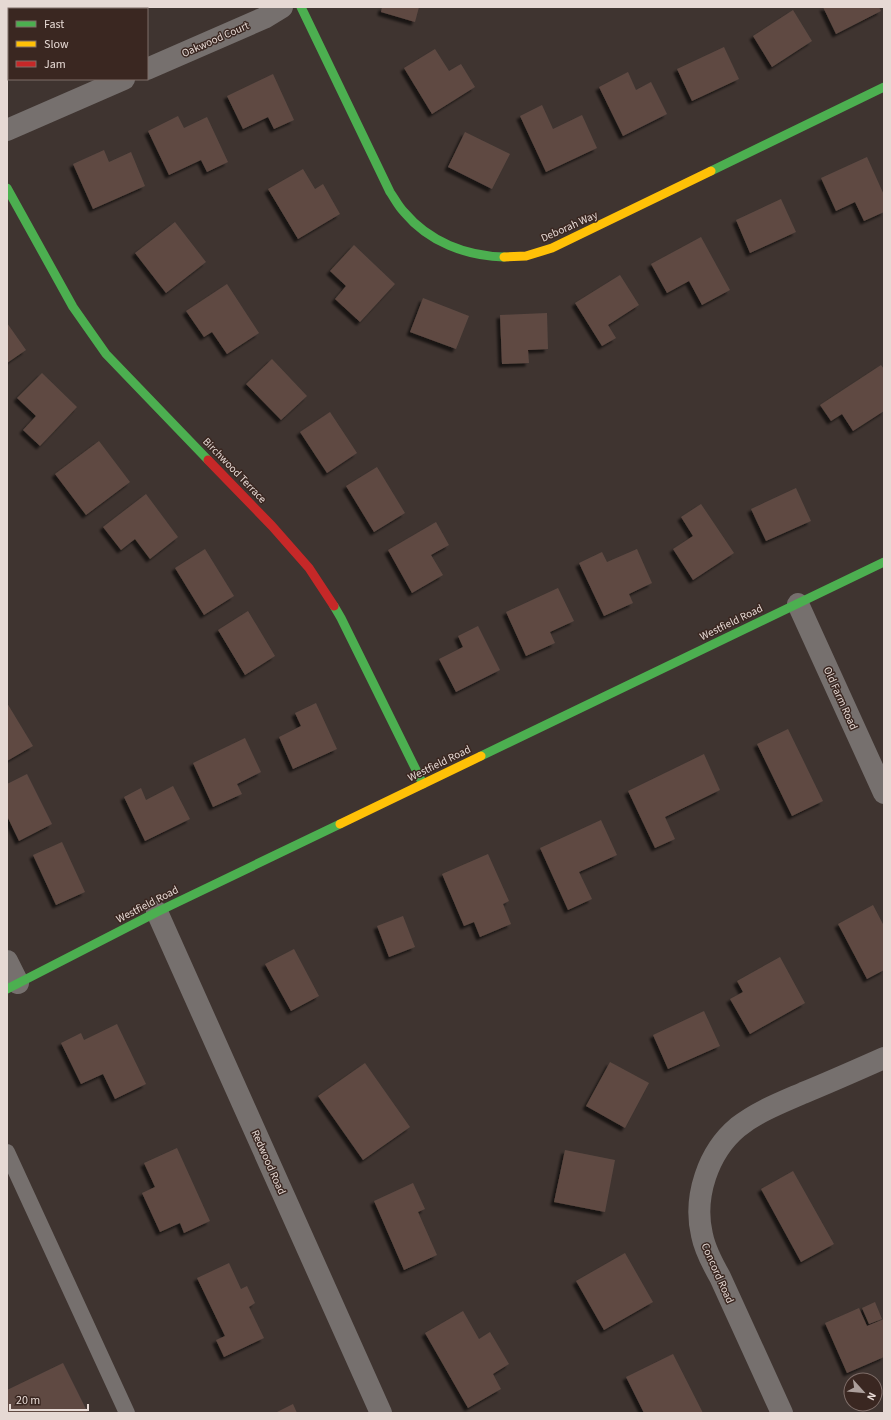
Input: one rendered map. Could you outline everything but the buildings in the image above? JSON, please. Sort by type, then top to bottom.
[{"type":"street","name":"Oakwood Court","points":[[148,69],[264,18],[282,7]]},
{"type":"street","name":"Deborah Way","points":[[302,7],[390,192],[405,214],[425,232],[448,246],[473,255],[500,258],[527,256],[552,248],[884,87]]},
{"type":"street","points":[[7,130],[122,80]]},
{"type":"street","name":"Birchwood Terrace","points":[[7,188],[73,307],[106,354],[272,526],[310,568],[341,618],[423,784]]},
{"type":"street","name":"Westfield Road","points":[[13,986],[157,912],[884,562]]},
{"type":"street","name":"Old Farm Road","points":[[798,604],[884,793]]},
{"type":"street","name":"Redwood Road","points":[[157,912],[381,1413]]},
{"type":"street","points":[[7,961],[13,986]]},
{"type":"street","name":"Concord Road","points":[[782,1413],[720,1277],[708,1256],[701,1234],[699,1210],[702,1187],[709,1165],[722,1144],[738,1128],[762,1111],[884,1058]]},
{"type":"lane","points":[[7,1152],[127,1413]]},
{"type":"traffic: fast","points":[[301,7],[390,192],[402,210],[425,232],[449,245],[476,254],[504,257]]},
{"type":"traffic: fast","points":[[711,171],[884,87]]},
{"type":"traffic: fast","points":[[7,188],[73,307],[106,354],[208,460]]},
{"type":"traffic: fast","points":[[481,756],[884,562]]},
{"type":"traffic: fast","points":[[334,606],[423,784]]},
{"type":"traffic: fast","points":[[7,989],[157,912],[340,824]]},
{"type":"traffic: slow","points":[[504,257],[526,256],[552,248],[711,171]]},
{"type":"traffic: slow","points":[[340,824],[481,756]]},
{"type":"traffic: jam","points":[[208,460],[272,526],[309,568],[334,606]]}]
